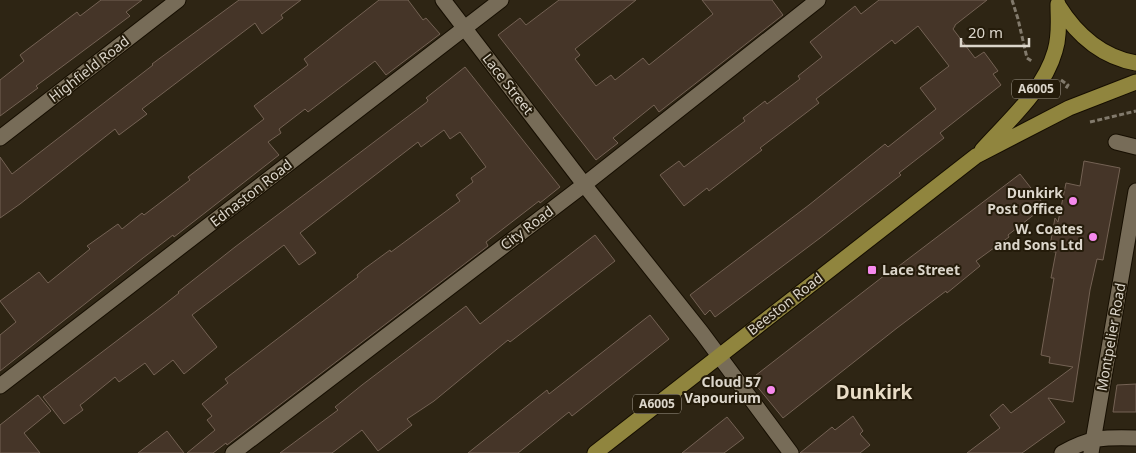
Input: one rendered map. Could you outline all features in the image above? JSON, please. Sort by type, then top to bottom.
[{"type":"main road","name":"A6005","points":[[1057,2],[1079,34],[1101,51],[1127,62],[1136,63]]},
{"type":"main road","name":"A6005","points":[[976,156],[1036,90],[1047,71],[1055,50],[1058,32],[1057,2]]},
{"type":"main road","name":"A6005","points":[[976,156],[1069,108],[1136,82]]},
{"type":"main road","name":"Beeston Road","points":[[595,453],[976,156]]},
{"type":"street","name":"Highfield Road","points":[[0,138],[178,0]]},
{"type":"street","name":"Lace Street","points":[[443,0],[792,453]]},
{"type":"street","name":"Ednaston Road","points":[[0,386],[501,0]]},
{"type":"street","name":"City Road","points":[[233,453],[585,184],[818,0]]},
{"type":"street","points":[[1116,142],[1136,147]]},
{"type":"street","name":"Montpelier Road","points":[[1092,446],[1136,191]]},
{"type":"street","points":[[1062,453],[1092,446],[1103,437],[1136,438]]},
{"type":"path","points":[[1012,0],[1027,58]]},
{"type":"path","points":[[1084,124],[1136,111]]},
{"type":"building","points":[[101,0],[142,0],[126,12],[130,16],[36,86],[38,88],[0,116],[0,80],[24,61],[20,55],[77,12],[80,16]]},
{"type":"building","points":[[239,0],[301,0],[281,15],[283,18],[262,34],[255,23],[142,109],[147,114],[119,135],[115,129],[0,218],[0,157],[12,174],[152,64]]},
{"type":"building","points":[[379,0],[408,0],[423,20],[426,18],[440,34],[386,75],[375,61],[308,112],[305,109],[279,129],[281,133],[268,142],[279,155],[174,237],[173,235],[143,258],[0,371],[0,335],[16,322],[0,301],[39,272],[48,283],[90,249],[87,246],[118,224],[122,229],[142,213],[144,215],[190,180],[188,177],[264,119],[254,106],[308,65],[304,59]]},
{"type":"building","points":[[559,0],[636,0],[575,49],[580,55],[575,59],[596,86],[611,75],[615,80],[643,58],[649,65],[713,14],[702,0],[772,0],[783,15],[659,112],[654,105],[613,138],[618,143],[596,160],[498,35],[520,18],[526,25]]},
{"type":"building","points":[[879,0],[987,0],[955,25],[953,29],[975,58],[984,52],[998,71],[993,74],[1001,85],[940,133],[944,138],[899,173],[901,175],[820,238],[715,317],[710,310],[705,315],[690,295],[809,205],[885,144],[888,147],[936,109],[920,88],[949,66],[918,26],[895,44],[892,40],[816,99],[819,103],[760,148],[762,150],[709,191],[707,188],[684,206],[660,175],[679,161],[684,167],[745,121],[743,118],[765,101],[767,104],[800,79],[798,76],[822,57],[810,42],[855,6],[861,14]]},
{"type":"building","points":[[465,67],[560,187],[486,242],[488,246],[227,445],[226,443],[213,453],[187,453],[215,430],[207,420],[212,416],[202,404],[228,383],[225,379],[358,277],[357,275],[364,269],[390,250],[391,252],[460,201],[456,195],[473,182],[471,178],[486,167],[460,132],[450,139],[444,130],[421,147],[418,142],[300,233],[316,253],[299,265],[284,245],[192,315],[217,347],[184,374],[173,360],[154,375],[145,363],[119,382],[115,377],[80,405],[83,410],[64,424],[43,397],[156,311],[235,247],[427,102],[426,98]]},
{"type":"building","points":[[1084,161],[1120,168],[1103,260],[1097,259],[1090,290],[1073,402],[1048,398],[1065,422],[1022,453],[967,453],[1000,428],[990,415],[1003,404],[1011,413],[1073,367],[1049,363],[1050,357],[1041,355],[1054,278],[1051,278],[1056,252],[1049,251],[1055,218],[1058,222],[1066,183],[1080,186]]},
{"type":"building","points":[[1020,174],[1045,206],[1008,235],[1009,237],[976,261],[980,266],[947,293],[946,291],[897,328],[783,418],[751,379],[894,268]]},
{"type":"building","points":[[595,235],[615,261],[510,342],[508,340],[434,401],[407,419],[412,425],[378,451],[362,430],[332,453],[280,453],[338,410],[335,407],[362,385],[466,306],[480,324]]},
{"type":"building","points":[[650,315],[669,339],[572,416],[569,412],[518,453],[468,453],[547,390],[549,394]]},
{"type":"building","points":[[1136,384],[1136,412],[1113,412],[1117,385]]},
{"type":"building","points":[[38,395],[51,411],[24,433],[40,453],[0,453],[0,425]]},
{"type":"building","points":[[853,416],[863,431],[860,434],[870,445],[860,453],[800,453],[832,427],[835,430]]},
{"type":"building","points":[[727,417],[744,438],[724,453],[682,453]]},
{"type":"building","points":[[167,431],[184,453],[138,453]]},
{"type":"place","name":"Dunkirk Post Office","points":[[1073,201]]},
{"type":"place","name":"W. Coates and Sons Ltd","points":[[1093,237]]},
{"type":"place","name":"Lace Street","points":[[872,270]]},
{"type":"place","name":"Cloud 57 Vapourium","points":[[771,390]]},
{"type":"district","name":"Dunkirk","points":[[874,392]]}]
